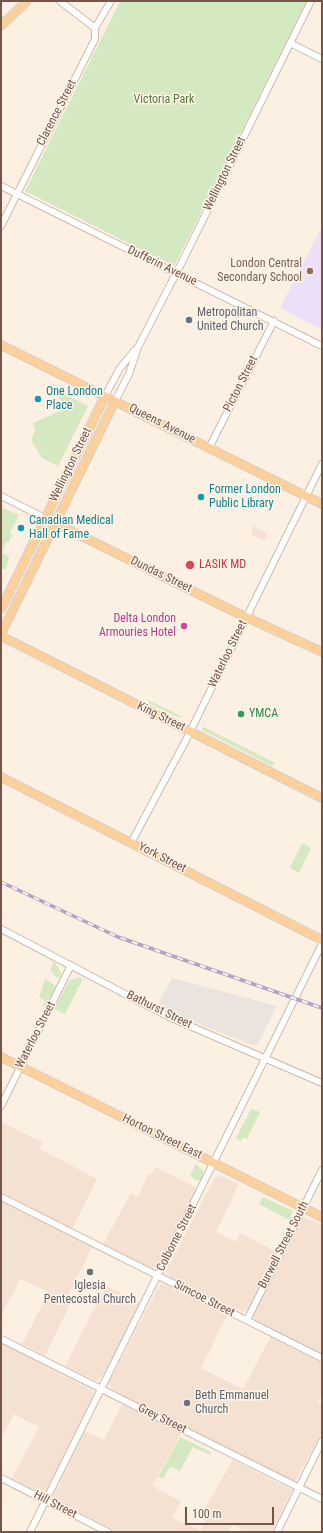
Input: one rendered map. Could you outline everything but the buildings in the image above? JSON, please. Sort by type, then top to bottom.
[{"type":"main road","points":[[3,21],[27,1]]},
{"type":"main road","name":"Queens Avenue","points":[[1,345],[322,504]]},
{"type":"main road","name":"Wellington Street","points":[[1,609],[105,396]]},
{"type":"main road","name":"Wellington Street","points":[[1,635],[115,401]]},
{"type":"main road","name":"Dundas Street","points":[[45,518],[322,652]]},
{"type":"main road","name":"King Street","points":[[1,635],[322,798]]},
{"type":"main road","name":"York Street","points":[[1,777],[322,940]]},
{"type":"main road","name":"Horton Street East","points":[[1,1057],[322,1217]]},
{"type":"street","points":[[60,1],[95,28]]},
{"type":"street","name":"Clarence Street","points":[[1,226],[95,39],[95,28],[111,1]]},
{"type":"street","name":"Wellington Street","points":[[115,401],[129,374],[138,347],[311,1]]},
{"type":"street","points":[[290,43],[322,59]]},
{"type":"street","name":"Dufferin Avenue","points":[[1,186],[322,346]]},
{"type":"street","name":"Picton Street","points":[[209,448],[274,321]]},
{"type":"street","name":"Wellington Street","points":[[105,396],[120,368],[138,347]]},
{"type":"street","name":"Waterloo Street","points":[[131,843],[247,616],[322,464]]},
{"type":"street","name":"Dundas Street","points":[[1,496],[45,518]]},
{"type":"street","name":"Bathurst Street","points":[[1,928],[169,1017],[322,1083]]},
{"type":"street","name":"Colborne Street","points":[[30,1532],[215,1163],[322,944]]},
{"type":"street","name":"Waterloo Street","points":[[1,1106],[71,965]]},
{"type":"street","name":"Burwell Street South","points":[[247,1320],[322,1170]]},
{"type":"street","name":"Simcoe Street","points":[[1,1197],[322,1358]]},
{"type":"street","name":"Grey Street","points":[[1,1339],[322,1499]]},
{"type":"street","points":[[277,1532],[322,1442]]},
{"type":"street","name":"Hill Street","points":[[1,1478],[108,1532]]},
{"type":"shaded area","name":"London Central Secondary School","points":[[322,226],[322,330],[280,308]]},
{"type":"shaded area","points":[[254,526],[267,533],[264,541],[252,535],[253,533],[251,531]]},
{"type":"shaded area","points":[[172,978],[277,1006],[257,1045],[250,1044],[191,1021],[158,1005]]},
{"type":"shaded area","points":[[1,1122],[42,1142],[40,1149],[97,1179],[72,1230],[1,1194]]},
{"type":"shaded area","points":[[156,1167],[198,1189],[158,1265],[151,1268],[103,1244],[131,1193],[138,1197],[148,1174],[151,1175]]},
{"type":"shaded area","points":[[217,1176],[239,1184],[216,1232],[236,1242],[240,1233],[277,1252],[250,1308],[243,1312],[171,1278],[167,1273],[167,1269],[214,1179]]},
{"type":"shaded area","points":[[1,1202],[92,1247],[66,1300],[71,1302],[45,1356],[22,1344],[49,1292],[20,1279],[1,1316]]},
{"type":"shaded area","points":[[303,1217],[322,1225],[322,1355],[256,1322],[253,1315]]},
{"type":"shaded area","points":[[162,1284],[227,1315],[201,1368],[243,1389],[271,1336],[322,1363],[322,1394],[318,1402],[322,1405],[322,1432],[296,1480],[293,1481],[112,1391],[109,1383],[158,1288]]},
{"type":"shaded area","points":[[106,1286],[141,1303],[103,1376],[96,1381],[65,1366]]},
{"type":"shaded area","points":[[1,1343],[93,1391],[94,1394],[47,1489],[43,1492],[39,1493],[11,1480],[39,1427],[14,1414],[1,1439]]},
{"type":"shaded area","points":[[122,1404],[181,1433],[152,1486],[181,1501],[172,1518],[200,1530],[209,1514],[203,1511],[233,1460],[292,1490],[272,1532],[239,1532],[241,1529],[232,1525],[228,1532],[116,1532],[54,1500],[54,1495],[85,1431],[104,1440]]},
{"type":"green space","name":"Victoria Park","points":[[120,1],[307,1],[174,266],[25,191]]},
{"type":"green space","points":[[59,391],[88,406],[58,466],[42,458],[31,440],[35,431],[33,423],[60,411],[63,404],[58,395]]},
{"type":"green space","points":[[1,507],[19,515],[10,533],[12,535],[9,542],[6,542],[2,553],[9,556],[6,570],[1,568]]},
{"type":"green space","points":[[148,700],[181,716],[180,718],[150,704]]},
{"type":"green space","points":[[204,727],[275,763],[272,766],[202,730]]},
{"type":"green space","points":[[302,843],[311,848],[299,873],[290,868]]},
{"type":"green space","points":[[54,961],[61,972],[60,977],[56,977],[50,970]]},
{"type":"green space","points":[[79,977],[83,979],[65,1014],[54,1009],[69,981]]},
{"type":"green space","points":[[45,979],[56,986],[46,1006],[42,1006],[45,1001],[39,997]]},
{"type":"green space","points":[[251,1109],[260,1112],[247,1139],[243,1137],[241,1141],[236,1138]]},
{"type":"green space","points":[[196,1164],[203,1171],[202,1181],[195,1180],[190,1175]]},
{"type":"green space","points":[[263,1197],[293,1211],[289,1220],[259,1204]]},
{"type":"green space","points":[[180,1437],[211,1452],[210,1455],[193,1447],[180,1471],[170,1466],[163,1479],[158,1477]]},
{"type":"railway","points":[[1,882],[118,937],[322,1008]]},
{"type":"place","name":"London Central Secondary School","points":[[310,271]]},
{"type":"place","name":"Metropolitan United Church","points":[[189,320]]},
{"type":"place","name":"One London Place","points":[[38,399]]},
{"type":"place","name":"Former London Public Library","points":[[201,497]]},
{"type":"place","name":"Canadian Medical Hall of Fame","points":[[21,528]]},
{"type":"place","name":"LASIK MD","points":[[190,565]]},
{"type":"place","name":"Delta London Armouries Hotel","points":[[184,626]]},
{"type":"place","name":"YMCA","points":[[241,714]]},
{"type":"place","name":"Iglesia Pentecostal Church","points":[[90,1272]]},
{"type":"place","name":"Beth Emmanuel Church","points":[[187,1403]]}]
